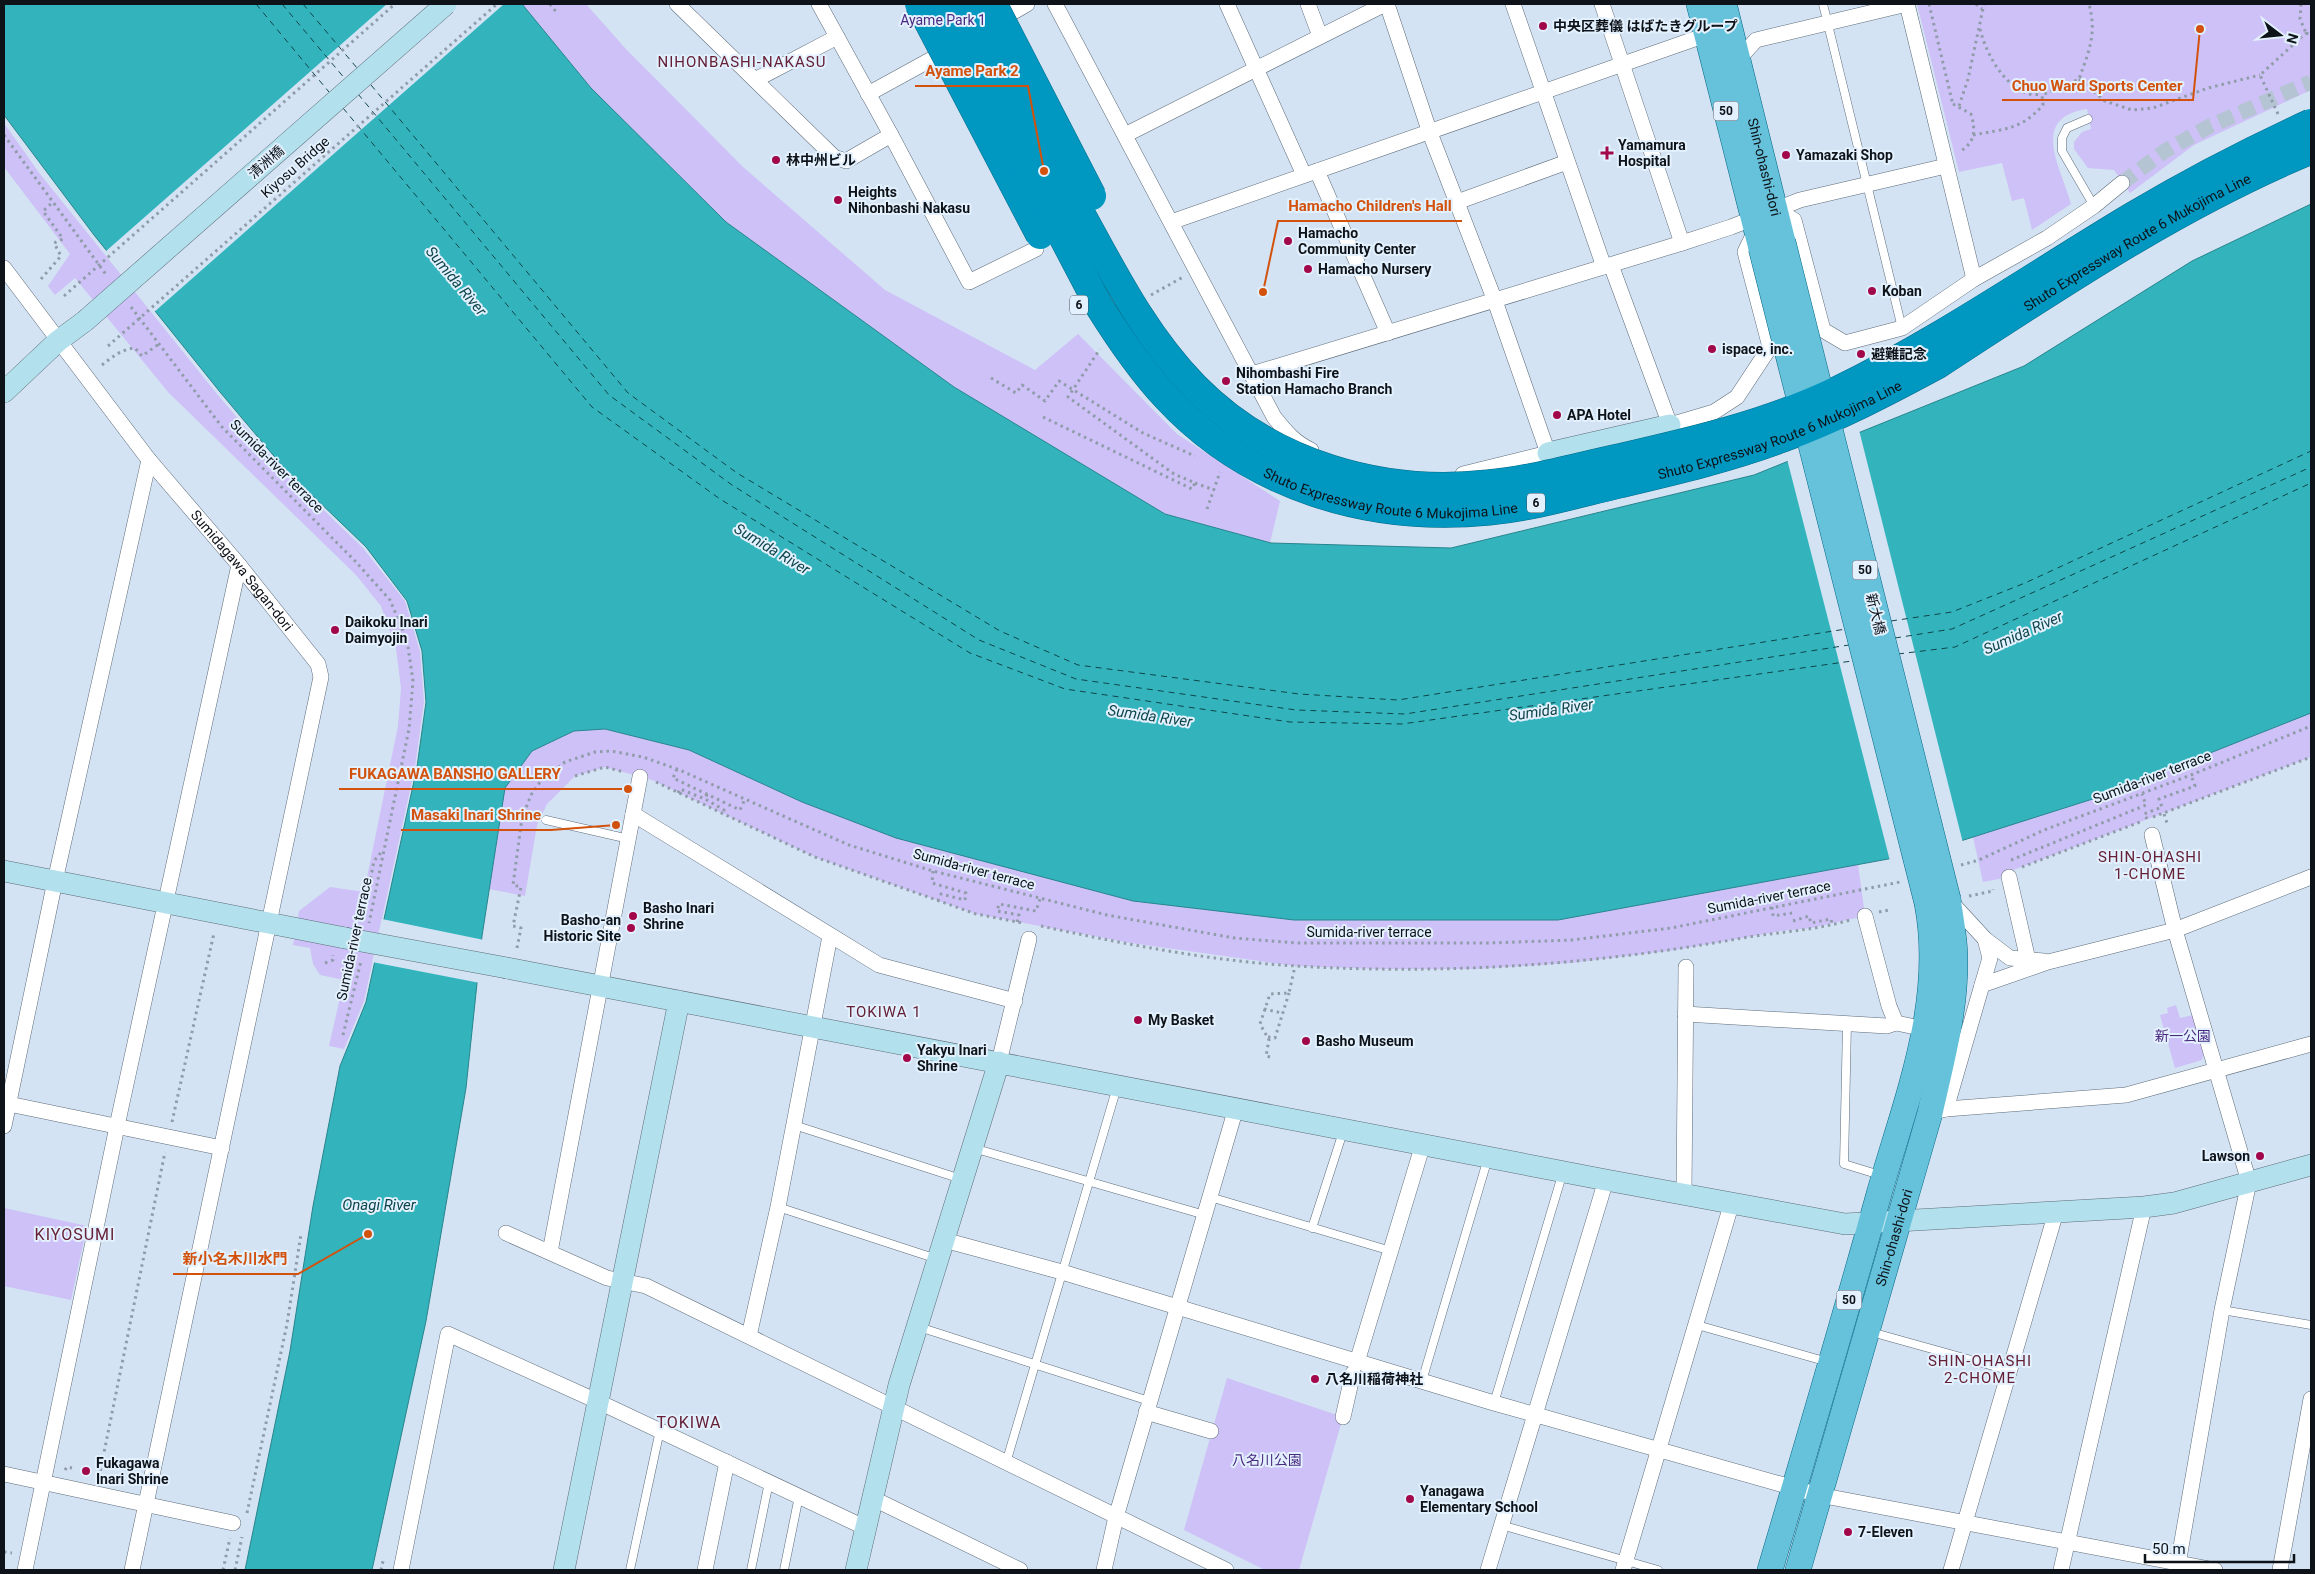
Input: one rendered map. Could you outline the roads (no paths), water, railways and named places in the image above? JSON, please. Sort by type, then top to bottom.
[{"type":"highway","name":"6","points":[[919,4],[1079,305],[1105,341],[1167,398]]},
{"type":"highway","name":"Shuto Expressway Route 6 Mukojima Line","points":[[941,4],[1099,306],[1121,342],[1167,398],[1211,438],[1257,468],[1288,484],[1341,502],[1368,508],[1428,514],[1492,511],[1525,506],[1718,459],[1782,438],[1850,410],[1937,365],[2150,231],[2241,181],[2311,150]]},
{"type":"highway","name":"Shuto Expressway Route 6 Mukojima Line","points":[[970,4],[1134,312],[1184,374],[1228,416],[1271,444],[1324,468],[1391,483],[1425,487],[1489,484],[1666,447],[1743,427],[1799,407],[1836,391],[1894,361],[1996,302],[2131,217],[2195,180],[2311,123]]},
{"type":"highway","points":[[993,4],[1068,148],[1166,346],[1184,374]]},
{"type":"main road","name":"50","points":[[1699,4],[1706,35],[1765,229]]},
{"type":"main road","name":"Shin-ohashi-dori","points":[[1724,4],[1738,60],[1765,229]]},
{"type":"main road","name":"新大橋","points":[[1765,229],[1947,899]]},
{"type":"main road","name":"Shin-ohashi-dori","points":[[1770,1570],[1832,1363],[1925,1029],[1932,990],[1931,924],[1947,899]]},
{"type":"main road","name":"Shin-ohashi-dori","points":[[1798,1570],[1869,1332],[1898,1222],[1938,1111],[1944,1047],[1954,982],[1954,938],[1947,899]]},
{"type":"street","name":"清洲橋","points":[[4,392],[58,341],[85,321],[446,4]]},
{"type":"street","points":[[678,4],[758,79],[834,157],[846,161],[891,135]]},
{"type":"street","points":[[819,4],[969,282],[1036,249]]},
{"type":"street","points":[[868,94],[1027,4]]},
{"type":"street","points":[[1055,4],[1274,417],[1302,446],[1319,454],[1369,467],[1432,476],[1462,474],[1670,425],[1714,412],[1737,397],[1770,347],[1745,252],[1765,229],[1800,200],[1945,161]]},
{"type":"street","points":[[1227,4],[1256,67],[1311,173],[1388,333]]},
{"type":"street","points":[[1308,4],[1320,36]]},
{"type":"street","points":[[1125,135],[1256,67],[1386,4],[1430,133],[1495,301],[1548,453]]},
{"type":"street","points":[[1513,4],[1566,162],[1670,425]]},
{"type":"street","points":[[1602,4],[1682,243]]},
{"type":"street","points":[[1738,60],[1756,40],[1907,4],[1974,279]]},
{"type":"street","points":[[1171,222],[1542,94],[1706,35]]},
{"type":"street","points":[[758,79],[837,37]]},
{"type":"street","points":[[1457,202],[1566,162]]},
{"type":"street","points":[[1252,374],[1682,243],[1765,229],[1794,220],[1822,330],[1846,344],[1902,328],[1974,279],[2047,238],[2094,206],[2122,183]]},
{"type":"street","name":"Sumidagawa Sagan-dori","points":[[4,268],[149,460],[239,565],[318,664],[321,677],[132,1570]]},
{"type":"street","points":[[4,1126],[6,1104],[149,460]]},
{"type":"street","points":[[24,1570],[116,1127],[239,565]]},
{"type":"street","points":[[550,1252],[640,777]]},
{"type":"street","points":[[633,814],[879,965],[1015,1001]]},
{"type":"street","points":[[2152,835],[2175,930],[2218,1071],[2249,1182],[2222,1310],[2177,1567]]},
{"type":"street","points":[[4,871],[269,922],[340,945],[507,968],[601,985],[1117,1086],[1564,1170],[1606,1180],[1845,1224],[2144,1207],[2174,1203],[2311,1165]]},
{"type":"street","points":[[2009,877],[2028,960]]},
{"type":"street","points":[[1982,985],[2048,962],[2175,930],[2311,878]]},
{"type":"street","points":[[1947,899],[1985,938],[2010,958],[2048,962]]},
{"type":"street","points":[[1865,916],[1889,1006],[1896,1023]]},
{"type":"street","points":[[856,1570],[893,1407],[999,1062],[1032,932]]},
{"type":"street","points":[[749,1336],[778,1207],[811,1026],[830,936]]},
{"type":"street","points":[[1985,938],[1990,958],[1938,1111],[2126,1095],[2311,1044]]},
{"type":"street","points":[[1684,1194],[1686,967]]},
{"type":"street","points":[[564,1570],[679,1001]]},
{"type":"street","points":[[1685,1014],[1888,1026],[1896,1023],[1925,1029]]},
{"type":"street","points":[[6,1104],[222,1148]]},
{"type":"street","points":[[1104,1570],[1116,1516],[1236,1108]]},
{"type":"street","points":[[1343,1417],[1355,1368],[1423,1144]]},
{"type":"street","points":[[1488,1570],[1606,1180]]},
{"type":"street","points":[[1625,1566],[1732,1202]]},
{"type":"street","points":[[2061,1570],[2144,1207]]},
{"type":"street","points":[[1951,1570],[2011,1371],[2056,1212]]},
{"type":"street","points":[[506,1232],[607,1278],[646,1286],[1226,1570]]},
{"type":"street","points":[[941,1250],[1062,1272],[1177,1308],[1355,1368],[1422,1382],[1820,1495],[2067,1542],[2177,1567],[2215,1570]]},
{"type":"street","points":[[401,1570],[448,1334],[660,1430],[866,1528]]},
{"type":"street","points":[[2280,1570],[2311,1398]]},
{"type":"street","points":[[1148,1407],[1211,1432]]},
{"type":"street","points":[[705,1570],[727,1462]]},
{"type":"street","points":[[4,1474],[241,1525]]},
{"type":"street","points":[[872,1498],[1011,1568]]},
{"type":"lane","points":[[1823,4],[1902,328]]},
{"type":"lane","points":[[2088,119],[2067,128],[2062,138],[2062,150],[2094,206]]},
{"type":"lane","points":[[546,820],[628,839]]},
{"type":"lane","points":[[1847,1024],[1844,1164],[1884,1177]]},
{"type":"lane","points":[[1006,1463],[1117,1086]]},
{"type":"lane","points":[[794,1125],[963,1179]]},
{"type":"lane","points":[[1312,1228],[1344,1129]]},
{"type":"lane","points":[[973,1148],[1088,1183],[1205,1215]]},
{"type":"lane","points":[[1422,1382],[1489,1156]]},
{"type":"lane","points":[[1494,1403],[1564,1170]]},
{"type":"lane","points":[[1210,1197],[1391,1251]]},
{"type":"lane","points":[[778,1207],[941,1250]]},
{"type":"lane","points":[[2222,1310],[2311,1325]]},
{"type":"lane","points":[[1697,1325],[1832,1363]]},
{"type":"lane","points":[[917,1327],[1035,1364],[1148,1407]]},
{"type":"lane","points":[[1869,1332],[2011,1371]]},
{"type":"lane","points":[[630,1570],[660,1430]]},
{"type":"lane","points":[[751,1570],[769,1482]]},
{"type":"lane","points":[[784,1570],[799,1496]]},
{"type":"lane","points":[[1501,1526],[1625,1566],[1658,1570]]},
{"type":"water","points":[[4,4],[522,4],[591,88],[726,222],[954,387],[1165,514],[1271,543],[1451,548],[1754,475],[2024,366],[2192,261],[2311,204],[2311,713],[2099,797],[1926,852],[1558,920],[1294,920],[1133,901],[896,838],[802,802],[689,750],[605,729],[574,731],[532,751],[505,788],[482,936],[466,1088],[426,1321],[372,1570],[245,1570],[290,1351],[313,1206],[340,1066],[366,1002],[417,767],[426,702],[422,651],[407,601],[366,547],[284,468],[220,392],[94,235],[4,115]]},
{"type":"tunnel","points":[[2122,183],[2165,151],[2210,126],[2311,82]]},
{"type":"place","name":"中央区葬儀 はばたきグループ","points":[[1543,26]]},
{"type":"place","name":"Chuo Ward Sports Center","points":[[2200,29]]},
{"type":"place","name":"Yamamura Hospital","points":[[1607,153]]},
{"type":"place","name":"Yamazaki Shop","points":[[1786,155]]},
{"type":"place","name":"林中州ビル","points":[[776,160]]},
{"type":"place","name":"Ayame Park 2","points":[[1044,171]]},
{"type":"place","name":"Heights Nihonbashi Nakasu","points":[[838,200]]},
{"type":"place","name":"Hamacho Community Center","points":[[1288,241]]},
{"type":"place","name":"Hamacho Nursery","points":[[1308,269]]},
{"type":"place","name":"Koban","points":[[1872,291]]},
{"type":"place","name":"Hamacho Children's Hall","points":[[1263,292]]},
{"type":"place","name":"ispace, inc.","points":[[1712,349]]},
{"type":"place","name":"避難記念","points":[[1861,354]]},
{"type":"place","name":"Nihombashi Fire Station Hamacho Branch","points":[[1226,381]]},
{"type":"place","name":"APA Hotel","points":[[1557,415]]},
{"type":"place","name":"Daikoku Inari Daimyojin","points":[[335,630]]},
{"type":"place","name":"FUKAGAWA BANSHO GALLERY","points":[[628,789]]},
{"type":"place","name":"Masaki Inari Shrine","points":[[616,825]]},
{"type":"place","name":"Basho Inari Shrine","points":[[633,916]]},
{"type":"place","name":"Basho-an Historic Site","points":[[631,928]]},
{"type":"place","name":"My Basket","points":[[1138,1020]]},
{"type":"place","name":"Basho Museum","points":[[1306,1041]]},
{"type":"place","name":"Yakyu Inari Shrine","points":[[907,1058]]},
{"type":"place","name":"Lawson","points":[[2260,1156]]},
{"type":"place","name":"新小名木川水門","points":[[368,1234]]},
{"type":"place","name":"八名川稲荷神社","points":[[1315,1379]]},
{"type":"place","name":"Fukagawa Inari Shrine","points":[[86,1471]]},
{"type":"place","name":"Yanagawa Elementary School","points":[[1410,1499]]},
{"type":"place","name":"7-Eleven","points":[[1848,1532]]},
{"type":"district","name":"NIHONBASHI-NAKASU","points":[[742,62]]},
{"type":"district","name":"SHIN-OHASHI 1-CHOME","points":[[2150,866]]},
{"type":"district","name":"TOKIWA 1","points":[[884,1012]]},
{"type":"district","name":"KIYOSUMI","points":[[75,1234]]},
{"type":"district","name":"SHIN-OHASHI 2-CHOME","points":[[1980,1370]]},
{"type":"district","name":"TOKIWA","points":[[689,1422]]},
{"type":"park label","name":"Ayame Park 1","points":[[943,20]]},
{"type":"park label","name":"新一公園","points":[[2183,1036]]},
{"type":"park label","name":"八名川公園","points":[[1267,1460]]},
{"type":"water label","name":"Sumida River","points":[[456,281]]},
{"type":"water label","name":"Sumida River","points":[[772,549]]},
{"type":"water label","name":"Sumida River","points":[[2023,633]]},
{"type":"water label","name":"Sumida River","points":[[1551,710]]},
{"type":"water label","name":"Sumida River","points":[[1150,716]]},
{"type":"water label","name":"Onagi River","points":[[379,1205]]}]
